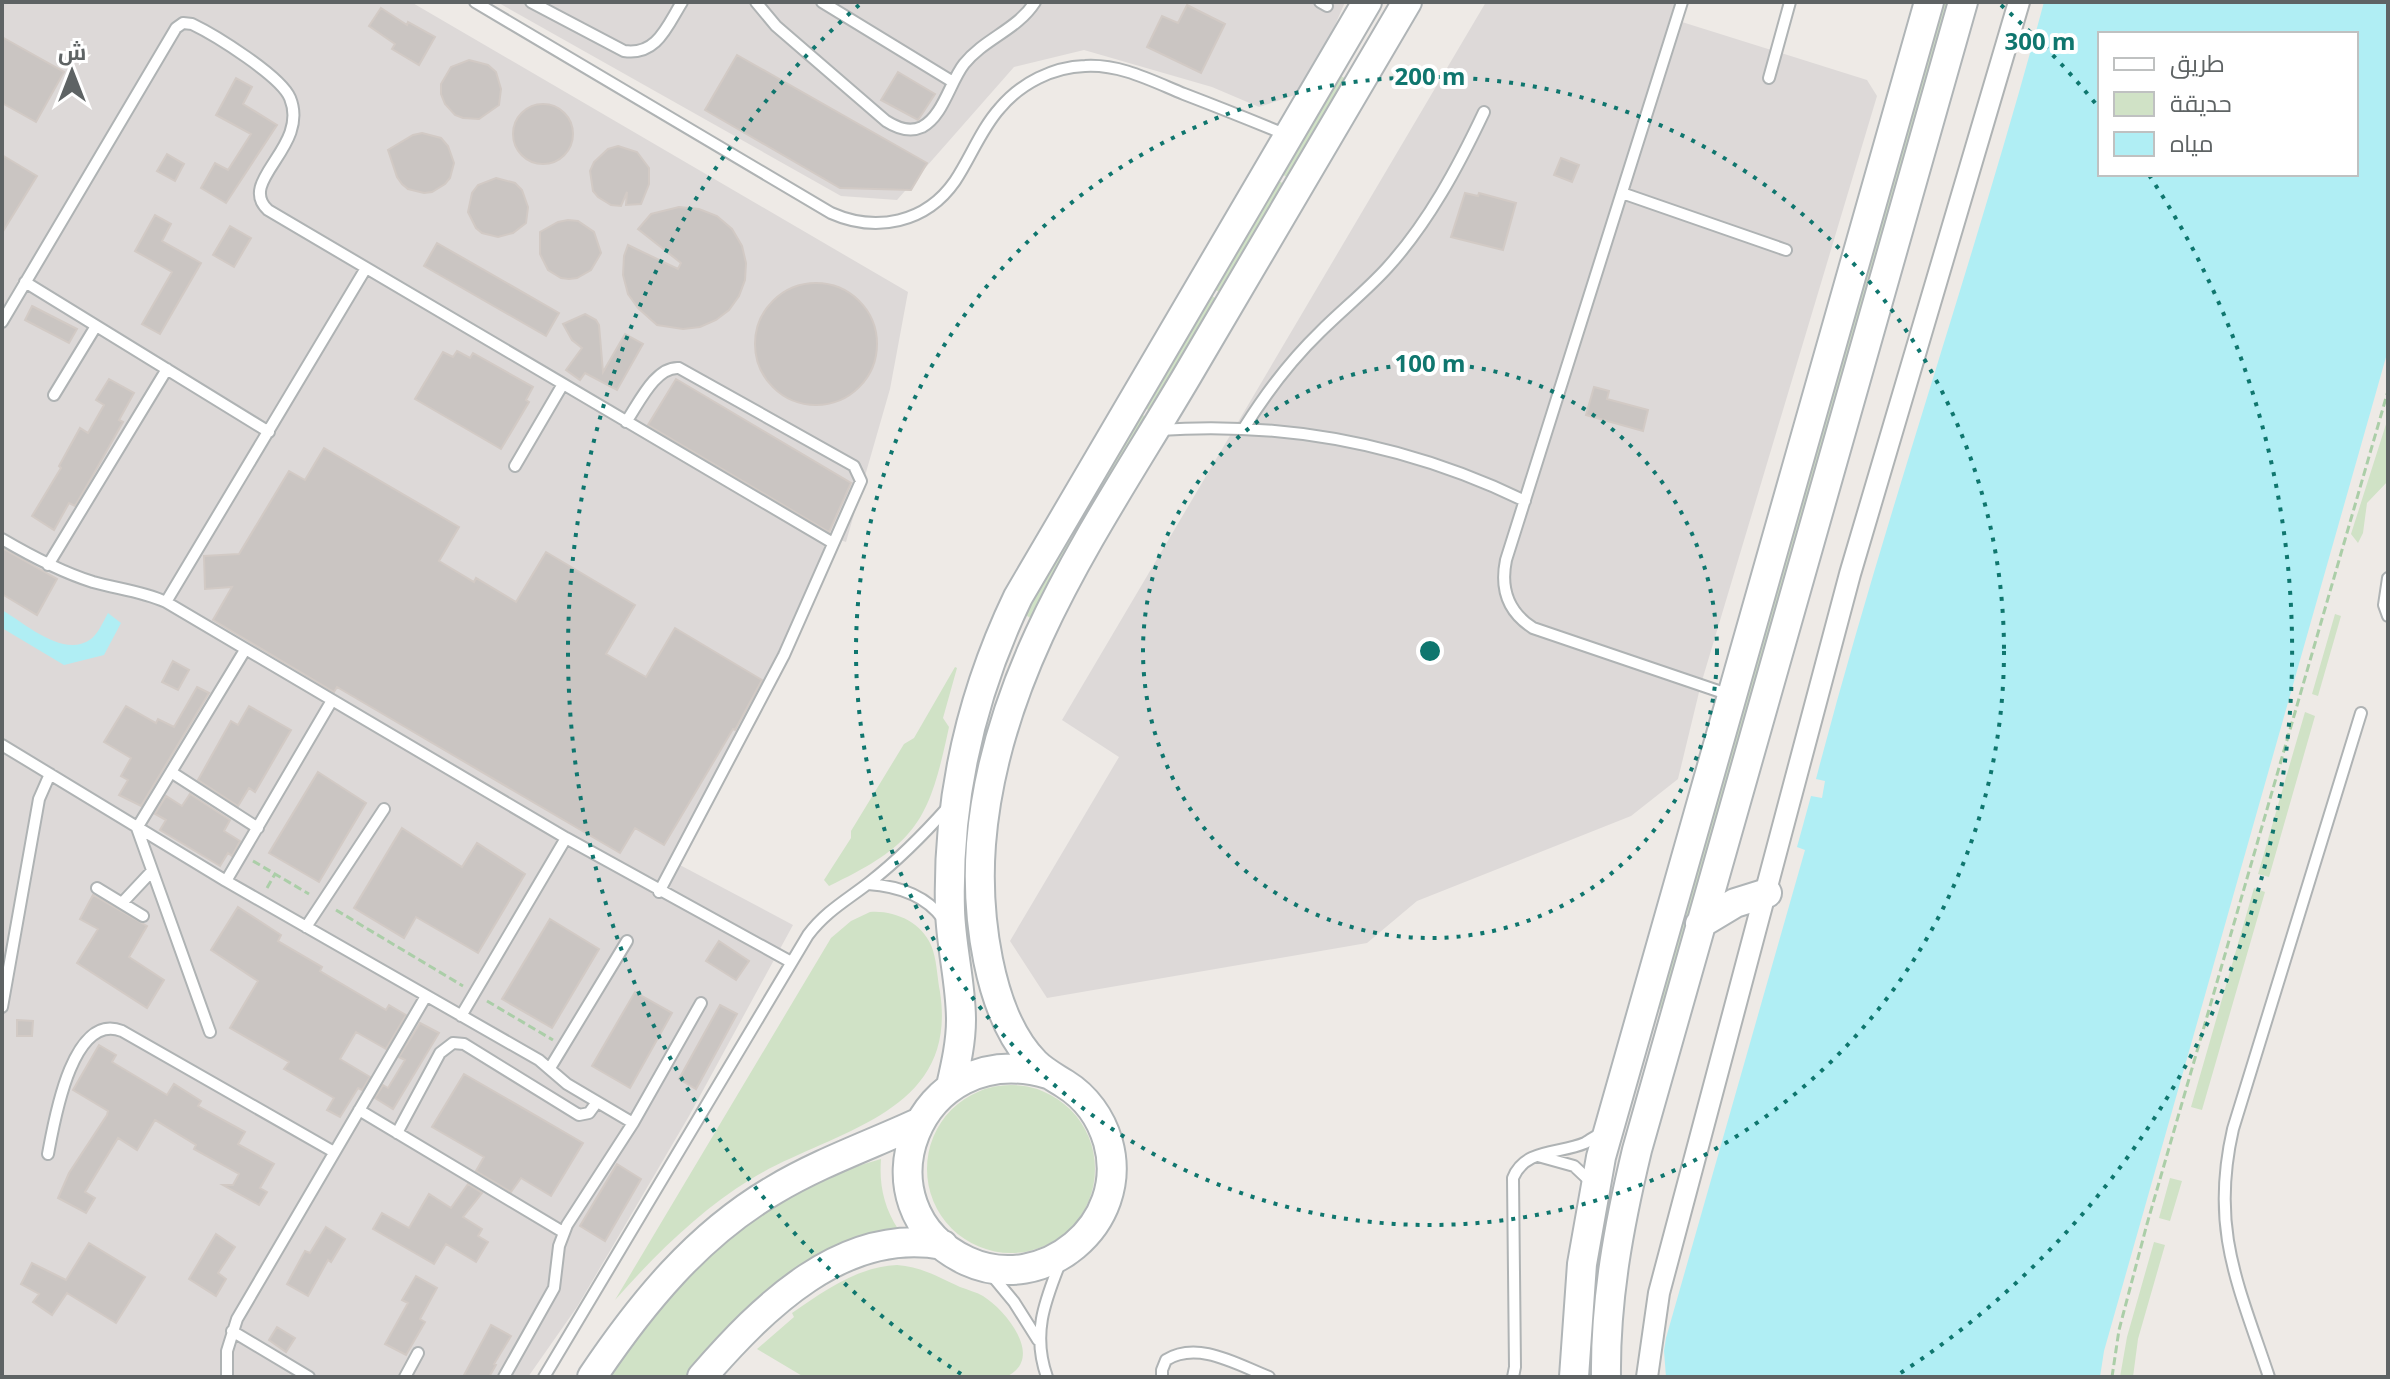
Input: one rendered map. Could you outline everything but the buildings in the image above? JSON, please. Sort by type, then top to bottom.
[{"type":"main road","points":[[951,1086],[961,1021],[951,931],[949,868],[954,800],[970,720],[1002,631],[1038,563],[1367,2]]},
{"type":"main road","points":[[1048,1074],[1015,1067],[981,1071],[951,1086],[932,1103],[918,1123],[909,1155],[909,1188],[921,1220],[955,1255],[984,1267],[1025,1269],[1063,1255],[1076,1246],[1097,1221],[1109,1192],[1111,1160],[1103,1129],[1087,1102],[1034,1062],[1012,1033],[998,1000],[982,908],[981,851],[994,756],[1010,701],[1027,659],[1083,553],[1407,2]]},
{"type":"main road","points":[[1574,1377],[1581,1275],[1595,1186],[1609,1127],[1929,2]]},
{"type":"main road","points":[[1606,1377],[1618,1237],[1637,1150],[1963,2]]},
{"type":"main road","points":[[983,823],[981,777],[987,728],[1003,676],[1021,636],[1012,627],[1002,631]]},
{"type":"main road","points":[[1700,924],[1735,903],[1767,893]]},
{"type":"main road","points":[[1637,1026],[1647,1031],[1651,1045],[1637,1102],[1637,1150]]},
{"type":"main road","points":[[592,1377],[655,1291],[725,1223],[794,1178],[918,1123]]},
{"type":"main road","points":[[702,1377],[761,1314],[824,1269],[858,1252],[891,1242],[943,1245]]},
{"type":"street","points":[[1647,1377],[1659,1293],[1850,574],[2019,2]]},
{"type":"lane","points":[[475,2],[831,213],[858,222],[886,224],[926,210],[947,191],[990,121],[1011,96],[1038,78],[1069,68],[1102,66],[1134,73],[1288,135]]},
{"type":"lane","points":[[531,2],[624,51],[635,53],[654,45],[682,2]]},
{"type":"lane","points":[[756,2],[776,26],[897,128],[910,130],[922,127],[932,118],[972,55],[1014,27],[1035,2]]},
{"type":"lane","points":[[822,2],[953,82]]},
{"type":"lane","points":[[1682,2],[1506,560],[1503,582],[1509,604],[1533,628],[1732,696]]},
{"type":"lane","points":[[1769,78],[1790,2]]},
{"type":"lane","points":[[2,322],[176,28],[187,23],[277,79],[290,97],[294,119],[292,130],[259,186],[258,193],[263,205],[833,543]]},
{"type":"lane","points":[[1244,428],[1268,391],[1300,352],[1367,290],[1402,251],[1443,189],[1484,112]]},
{"type":"lane","points":[[1622,193],[1786,250]]},
{"type":"lane","points":[[166,602],[366,268]]},
{"type":"lane","points":[[25,282],[269,432]]},
{"type":"lane","points":[[54,395],[96,326]]},
{"type":"lane","points":[[626,422],[659,375],[668,368],[679,368],[849,463],[861,475],[860,487],[784,655],[659,892]]},
{"type":"lane","points":[[48,565],[167,369]]},
{"type":"lane","points":[[515,466],[563,384]]},
{"type":"lane","points":[[1155,431],[1244,428],[1298,432],[1377,446],[1453,469],[1525,501]]},
{"type":"lane","points":[[2,539],[48,565],[91,581],[136,590],[166,602],[331,702],[659,892],[791,962]]},
{"type":"lane","points":[[2388,578],[2384,605],[2388,616]]},
{"type":"lane","points":[[137,828],[245,650]]},
{"type":"lane","points":[[226,881],[331,702]]},
{"type":"lane","points":[[2269,1377],[2231,1263],[2224,1218],[2225,1172],[2233,1129],[2361,713]]},
{"type":"lane","points":[[2,745],[226,881],[550,1068],[567,1084],[633,1123]]},
{"type":"lane","points":[[171,772],[258,828]]},
{"type":"lane","points":[[2,1007],[39,799],[50,774]]},
{"type":"lane","points":[[544,1377],[818,921],[843,899],[868,884],[911,846],[954,800]]},
{"type":"lane","points":[[306,927],[384,809]]},
{"type":"lane","points":[[137,828],[210,1032]]},
{"type":"lane","points":[[461,1016],[566,838]]},
{"type":"lane","points":[[122,903],[152,871]]},
{"type":"lane","points":[[868,884],[888,885],[916,896],[940,914],[951,931]]},
{"type":"lane","points":[[97,888],[143,916]]},
{"type":"lane","points":[[550,1068],[627,941]]},
{"type":"lane","points":[[227,1377],[227,1351],[232,1331],[426,996]]},
{"type":"lane","points":[[504,1377],[554,1288],[563,1232],[633,1123],[701,1003]]},
{"type":"lane","points":[[48,1154],[69,1071],[96,1032],[109,1027],[122,1031],[334,1152]]},
{"type":"lane","points":[[397,1133],[440,1053],[453,1043],[469,1046],[579,1115],[589,1113],[597,1102]]},
{"type":"lane","points":[[359,1110],[563,1232]]},
{"type":"lane","points":[[1515,1374],[1512,1185],[1519,1166],[1557,1148],[1586,1142],[1609,1127]]},
{"type":"lane","points":[[1538,1156],[1574,1166],[1595,1186]]},
{"type":"lane","points":[[1038,1340],[1048,1297],[1063,1255]]},
{"type":"lane","points":[[984,1267],[1014,1302],[1038,1340],[1047,1377]]},
{"type":"lane","points":[[232,1331],[309,1377]]},
{"type":"lane","points":[[1162,1377],[1166,1360],[1181,1353],[1197,1351],[1269,1377]]},
{"type":"lane","points":[[405,1377],[418,1353]]},
{"type":"path","points":[[2112,1377],[2122,1318],[2147,1224],[2388,391]]},
{"type":"path","points":[[242,854],[563,1046]]},
{"type":"shaded area","points":[[2,2],[411,2],[908,292],[890,389],[846,542],[840,540],[758,719],[678,864],[793,925],[689,1116],[577,1307],[528,1377],[2,1377]]},
{"type":"shaded area","points":[[497,2],[1345,2],[1317,67],[1295,95],[1259,107],[1212,87],[1084,50],[1014,67],[897,200],[841,196]]},
{"type":"shaded area","points":[[1486,2],[1688,2],[1682,22],[1867,80],[1877,96],[1701,684],[1678,779],[1631,816],[1417,901],[1367,943],[1047,998],[1010,941],[1119,757],[1062,720]]},
{"type":"green space","points":[[1941,2],[1952,2],[1664,1010],[1655,1007]]},
{"type":"green space","points":[[1339,75],[1348,80],[1289,179],[1281,173]]},
{"type":"green space","points":[[1277,180],[1286,185],[1221,293],[1212,288]]},
{"type":"green space","points":[[1209,294],[1218,300],[1152,412],[1143,407]]},
{"type":"green space","points":[[1139,413],[1148,418],[1079,536],[1071,531]]},
{"type":"green space","points":[[2388,418],[2388,481],[2367,503],[2363,533],[2358,543],[2351,534]]},
{"type":"green space","points":[[1067,537],[1076,542],[1032,619],[1024,614]]},
{"type":"green space","points":[[2335,614],[2341,616],[2318,696],[2312,694]]},
{"type":"green space","points":[[955,667],[943,718],[949,727],[925,808],[900,842],[882,857],[829,886],[824,880],[851,838],[851,831],[904,744],[914,738]]},
{"type":"green space","points":[[2305,712],[2315,716],[2269,877],[2258,874]]},
{"type":"green space","points":[[2254,888],[2265,892],[2202,1110],[2191,1107]]},
{"type":"green space","points":[[870,912],[888,913],[906,919],[921,930],[931,945],[940,992],[941,1034],[930,1067],[910,1093],[883,1114],[751,1179],[713,1205],[662,1250],[615,1300],[831,938],[851,921]]},
{"type":"green space","points":[[1011,1085],[1043,1091],[1070,1110],[1089,1137],[1095,1169],[1089,1201],[1070,1228],[1043,1247],[1011,1253],[979,1247],[952,1228],[933,1201],[927,1169],[933,1137],[952,1110],[979,1091]]},
{"type":"green space","points":[[881,1159],[884,1196],[898,1229],[874,1232],[851,1241],[766,1293],[730,1325],[686,1377],[606,1377],[693,1272],[758,1216],[795,1193],[836,1174]]},
{"type":"green space","points":[[2170,1178],[2182,1181],[2170,1221],[2159,1218]]},
{"type":"green space","points":[[2154,1242],[2165,1245],[2138,1339],[2133,1377],[2120,1377],[2127,1337]]},
{"type":"green space","points":[[897,1265],[930,1273],[993,1303],[1018,1336],[1022,1359],[1017,1369],[1005,1377],[804,1377],[757,1349],[794,1317],[792,1313],[829,1289],[868,1270]]},
{"type":"water","points":[[2044,2],[2388,2],[2388,350],[2104,1351],[2100,1377],[1666,1377],[1666,1338],[1805,850],[1797,847],[1811,796],[1822,798],[1825,781],[1816,779],[1842,681]]},
{"type":"water","points":[[2,610],[45,637],[69,645],[91,639],[108,613],[121,623],[104,655],[64,665],[2,628]]}]
